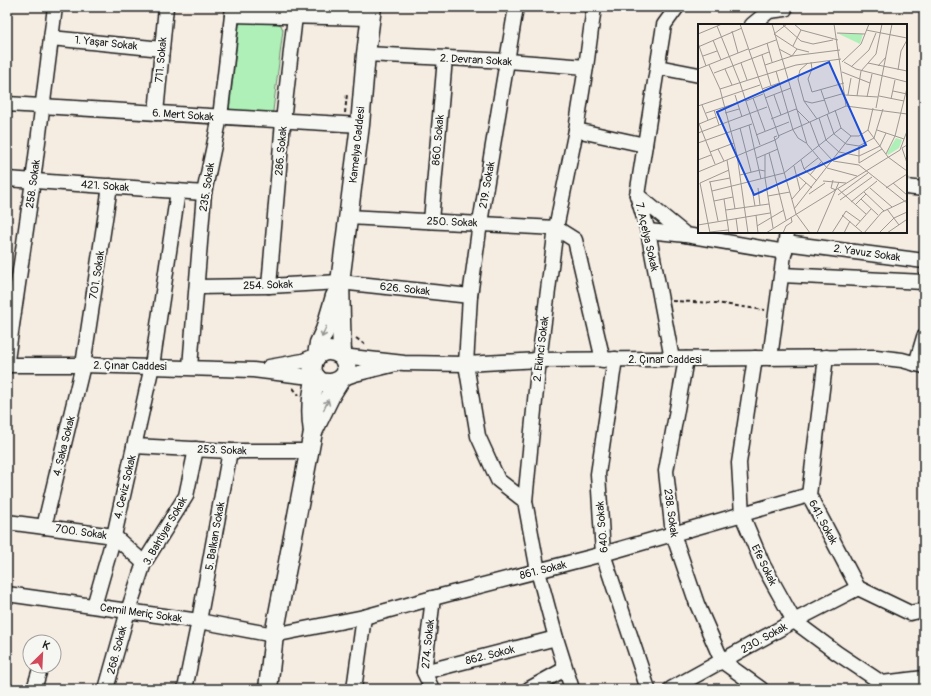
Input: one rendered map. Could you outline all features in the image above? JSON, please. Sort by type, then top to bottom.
[{"type":"main road","name":"Kamelya Caddesi","points":[[340,282],[360,126],[371,13]]},
{"type":"main road","points":[[340,282],[325,330],[319,343],[313,368],[316,377],[320,381],[331,384],[341,379]]},
{"type":"main road","points":[[340,282],[342,356]]},
{"type":"main road","points":[[268,689],[274,635],[313,432],[346,370],[345,360],[338,352],[327,350],[317,355]]},
{"type":"main road","points":[[313,432],[310,418],[312,391],[316,377]]},
{"type":"street","name":"258. Sokak","points":[[7,360],[14,268],[33,181],[54,7]]},
{"type":"street","name":"711. Sokak","points":[[156,113],[166,7]]},
{"type":"street","name":"219. Sokak","points":[[516,7],[480,223],[470,296],[466,364],[478,436],[498,480],[525,501]]},
{"type":"street","name":"2. Ekinci Sokak","points":[[572,689],[556,638],[538,571],[525,501],[539,360],[556,228],[576,130],[594,7]]},
{"type":"street","name":"7. Açelya Sokak","points":[[677,7],[664,25],[637,195],[648,231],[661,302],[679,359]]},
{"type":"street","points":[[753,24],[769,11],[785,9],[786,7]]},
{"type":"street","points":[[232,11],[295,16],[371,13]]},
{"type":"street","name":"235. Sokak","points":[[190,367],[204,193],[220,117],[232,11]]},
{"type":"street","name":"286. Sokak","points":[[269,286],[283,121],[295,16]]},
{"type":"street","name":"1. Yaşar Sokak","points":[[51,38],[162,49]]},
{"type":"street","name":"2. Devran Sokak","points":[[366,54],[508,61],[586,67]]},
{"type":"street","name":"860. Sokak","points":[[431,222],[445,58]]},
{"type":"street","points":[[658,67],[698,75]]},
{"type":"street","name":"6. Mert Sokak","points":[[7,104],[360,126]]},
{"type":"street","points":[[576,130],[646,145]]},
{"type":"street","name":"421. Sokak","points":[[7,179],[204,193]]},
{"type":"street","name":"701. Sokak","points":[[83,364],[110,186]]},
{"type":"street","points":[[907,187],[924,189]]},
{"type":"street","points":[[152,366],[178,191]]},
{"type":"street","name":"2. Yavuz Sokak","points":[[637,195],[686,234]]},
{"type":"street","name":"250. Sokak","points":[[348,217],[556,228]]},
{"type":"street","points":[[556,228],[575,240],[609,360]]},
{"type":"street","name":"2. Yavuz Sokak","points":[[648,231],[786,242],[924,261]]},
{"type":"street","points":[[770,358],[786,242]]},
{"type":"street","points":[[782,275],[924,282]]},
{"type":"street","name":"254. Sokak","points":[[197,287],[269,286],[340,282]]},
{"type":"street","name":"626. Sokak","points":[[340,282],[470,296]]},
{"type":"street","points":[[920,365],[924,337]]},
{"type":"street","points":[[253,370],[298,362],[317,355]]},
{"type":"street","points":[[342,356],[404,363]]},
{"type":"street","name":"641. Sokak","points":[[826,357],[809,495],[858,588]]},
{"type":"street","name":"2. Çınar Caddesi","points":[[404,363],[466,364],[539,360],[876,357],[920,365]]},
{"type":"street","name":"Efe Sokak","points":[[755,358],[739,463],[742,515],[763,564],[794,621],[881,686],[924,678]]},
{"type":"street","name":"238. Sokak","points":[[679,359],[666,471],[673,534],[697,604],[722,661]]},
{"type":"street","name":"640. Sokak","points":[[609,360],[598,474],[603,554],[648,689]]},
{"type":"street","points":[[341,379],[355,374],[404,363]]},
{"type":"street","name":"2. Çınar Caddesi","points":[[7,365],[83,364],[253,370]]},
{"type":"street","name":"4. Saka Sokak","points":[[44,527],[83,364]]},
{"type":"street","name":"4. Ceviz Sokak","points":[[94,606],[114,536],[152,366]]},
{"type":"street","points":[[253,370],[316,377]]},
{"type":"street","name":"253. Sokak","points":[[134,446],[230,451],[309,451]]},
{"type":"street","name":"3. Bahtiyar Sokak","points":[[128,611],[144,563],[186,496],[196,449]]},
{"type":"street","name":"5. Balkan Sokak","points":[[185,689],[230,451]]},
{"type":"street","name":"861. Sokak","points":[[274,635],[364,617],[603,554],[809,495]]},
{"type":"street","name":"700. Sokak","points":[[7,522],[114,536],[144,563]]},
{"type":"street","points":[[858,588],[910,613],[924,610]]},
{"type":"street","name":"230. Sokak","points":[[671,689],[794,621],[858,588]]},
{"type":"street","name":"Cemil Meriç Sokak","points":[[7,594],[199,620],[274,635]]},
{"type":"street","name":"274. Sokak","points":[[432,689],[424,672],[433,598]]},
{"type":"street","name":"268. Sokak","points":[[106,689],[128,611]]},
{"type":"street","points":[[356,687],[364,617]]},
{"type":"street","name":"862. Sokok","points":[[424,672],[556,638]]},
{"type":"street","points":[[722,661],[761,689]]},
{"type":"street","points":[[529,689],[565,669]]},
{"type":"street","points":[[34,689],[39,674]]},
{"type":"path","points":[[661,302],[698,301],[777,311]]},
{"type":"green space","points":[[240,22],[276,23],[281,25],[283,30],[273,111],[270,116],[229,111]]}]
